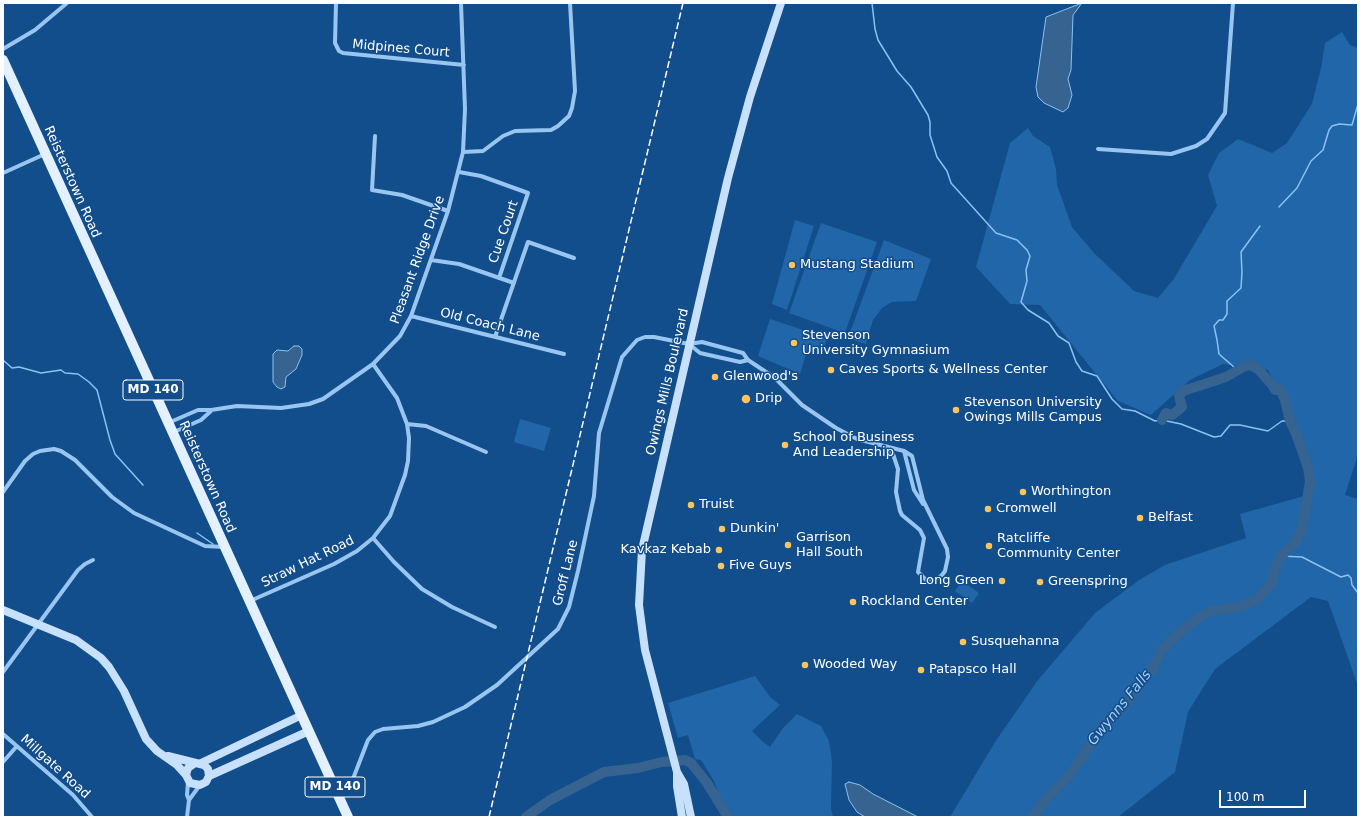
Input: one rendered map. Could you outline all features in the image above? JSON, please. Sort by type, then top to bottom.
[{"type":"main road","name":"Owings Mills Boulevard","points":[[682,817],[677,786],[677,772],[644,646],[640,614],[639,576],[646,524],[735,150],[781,3]]},
{"type":"main road","name":"Reisterstown Road","points":[[3,60],[348,817]]},
{"type":"main road","points":[[3,610],[39,623],[84,644],[101,658],[109,666],[124,691],[146,740],[177,765],[194,785],[200,785],[206,782],[209,776],[309,731]]},
{"type":"main road","points":[[187,778],[188,768],[302,715]]},
{"type":"main road","points":[[163,755],[198,763],[206,767],[209,776]]},
{"type":"main road","name":"Owings Mills Boulevard","points":[[677,772],[684,784],[692,817]]},
{"type":"street","points":[[3,49],[35,30],[67,3]]},
{"type":"street","name":"Midpines Court","points":[[336,3],[335,43],[339,51],[343,53],[464,65]]},
{"type":"street","name":"Pleasant Ridge Drive","points":[[170,428],[198,410],[211,410],[237,406],[281,408],[309,404],[323,399],[373,364],[400,336],[410,316],[448,211],[463,152],[465,109],[461,3]]},
{"type":"street","points":[[463,152],[483,151],[503,136],[515,131],[551,130],[569,116],[575,90],[570,3]]},
{"type":"street","points":[[1098,150],[1171,154],[1196,146],[1207,139],[1225,113],[1233,3]]},
{"type":"street","points":[[376,136],[372,190],[402,195],[448,211]]},
{"type":"street","points":[[3,173],[45,154]]},
{"type":"street","name":"Cue Court","points":[[459,172],[481,176],[528,193],[499,278]]},
{"type":"street","points":[[495,337],[528,242],[574,258]]},
{"type":"street","points":[[431,260],[459,264],[514,283]]},
{"type":"street","name":"Old Coach Lane","points":[[410,316],[564,354]]},
{"type":"street","name":"Groff Lane","points":[[340,797],[347,791],[351,784],[368,740],[376,732],[383,729],[418,726],[433,722],[465,707],[496,685],[558,629],[569,607],[574,586],[594,496],[599,433],[622,357],[633,343],[645,337],[658,337],[689,344]]},
{"type":"street","points":[[689,344],[702,342],[743,353],[748,360],[775,378],[802,406],[836,428],[857,439],[904,451],[913,458],[921,492],[927,509],[947,549],[948,557],[945,570],[934,582],[926,580],[918,572],[924,538],[920,530],[902,515],[900,511],[896,492],[898,468],[893,454],[888,447]]},
{"type":"street","points":[[689,344],[700,353],[740,362],[748,360]]},
{"type":"street","points":[[726,359],[729,349]]},
{"type":"street","name":"Straw Hat Road","points":[[250,602],[334,564],[357,551],[373,538],[390,516],[401,491],[408,461],[409,438],[407,424],[397,398],[373,364]]},
{"type":"street","name":"Pleasant Ridge Drive","points":[[170,428],[200,420],[211,410]]},
{"type":"street","points":[[407,424],[426,426],[486,452]]},
{"type":"street","points":[[3,492],[25,461],[33,454],[40,451],[54,449],[61,451],[75,460],[112,497],[134,513],[206,546],[224,547]]},
{"type":"street","points":[[373,538],[394,562],[422,589],[452,607],[495,627]]},
{"type":"street","points":[[3,672],[78,570],[93,560]]},
{"type":"street","name":"Millgate Road","points":[[3,734],[73,795],[92,817]]},
{"type":"street","points":[[3,762],[17,746]]},
{"type":"street","points":[[187,778],[187,795],[189,800],[187,817]]},
{"type":"street","points":[[189,800],[200,785]]},
{"type":"shaded area","points":[[1082,3],[1073,15],[1071,70],[1068,79],[1072,95],[1068,108],[1063,112],[1044,103],[1038,97],[1036,87],[1046,17]]},
{"type":"shaded area","points":[[1342,32],[1350,45],[1358,48],[1358,454],[1345,495],[1358,499],[1358,686],[1328,601],[1311,597],[1215,669],[1188,712],[1175,772],[1118,817],[950,817],[995,742],[1038,680],[1095,613],[1139,580],[1165,565],[1246,538],[1240,514],[1308,495],[1303,441],[1268,370],[1223,364],[1190,380],[1151,415],[1118,401],[1040,305],[1010,304],[976,267],[1010,143],[1028,128],[1033,136],[1050,147],[1056,169],[1057,185],[1072,227],[1094,253],[1134,291],[1158,298],[1173,280],[1217,206],[1208,175],[1219,153],[1238,139],[1272,153],[1287,143],[1312,104],[1321,68],[1325,43]]},
{"type":"shaded area","name":"Mustang Stadium","points":[[795,220],[814,226],[787,310],[772,304]]},
{"type":"shaded area","points":[[821,223],[877,242],[845,333],[789,313]]},
{"type":"shaded area","points":[[884,240],[931,259],[916,301],[892,302],[882,308],[873,320],[866,344],[848,338]]},
{"type":"shaded area","name":"Stevenson University Gymnasium","points":[[770,319],[827,338],[822,353],[808,348],[800,374],[758,356]]},
{"type":"shaded area","points":[[294,346],[299,346],[302,349],[302,355],[296,369],[286,377],[285,387],[281,389],[273,382],[273,354],[277,350],[288,351]]},
{"type":"shaded area","points":[[520,419],[551,428],[544,451],[514,442]]},
{"type":"shaded area","points":[[962,581],[979,593],[972,603],[955,591]]},
{"type":"shaded area","points":[[755,676],[770,697],[780,705],[752,731],[762,741],[770,747],[783,728],[797,714],[821,726],[829,741],[832,761],[831,808],[833,817],[728,817],[714,781],[701,760],[695,759],[688,735],[678,738],[668,703]]},
{"type":"shaded area","points":[[849,782],[860,785],[873,794],[918,817],[865,817],[857,812],[849,800],[845,784]]},
{"type":"waterway","name":"Gwynns Falls","points":[[872,3],[875,29],[878,40],[897,71],[911,87],[928,115],[930,122],[930,135],[937,157],[947,171],[951,183],[996,233],[1017,240],[1027,250],[1030,256],[1026,270],[1027,281],[1021,302],[1028,310],[1049,323],[1058,336],[1069,343],[1076,362],[1082,371],[1097,376],[1112,399],[1122,409],[1135,411],[1155,421],[1162,420],[1181,424],[1214,437],[1221,436],[1230,425],[1240,425],[1268,431],[1282,421],[1290,421]]},
{"type":"waterway","points":[[1279,207],[1297,188],[1311,161],[1323,150],[1329,130],[1332,126],[1339,124],[1352,125],[1358,104]]},
{"type":"waterway","points":[[1233,373],[1234,367],[1219,354],[1214,326],[1219,320],[1223,320],[1227,314],[1227,301],[1241,288],[1241,252],[1260,226]]},
{"type":"waterway","points":[[3,360],[12,368],[19,367],[41,373],[61,370],[65,373],[78,374],[89,382],[97,390],[115,454],[143,485]]},
{"type":"waterway","name":"Gwynns Falls","points":[[1033,817],[1045,800],[1069,776],[1105,723],[1125,705],[1143,679],[1152,670],[1163,649],[1178,634],[1201,616],[1212,611],[1241,607],[1259,598],[1272,583],[1274,571],[1281,556],[1295,543],[1302,530],[1310,481],[1308,468],[1290,421],[1285,400],[1280,389],[1275,390],[1258,369],[1250,365],[1245,366],[1226,377],[1183,391],[1179,396],[1182,407],[1172,415],[1166,413],[1162,420]]},
{"type":"waterway","points":[[197,533],[213,544]]},
{"type":"waterway","points":[[1281,556],[1302,557],[1341,577],[1348,575],[1351,578],[1352,585],[1358,593]]},
{"type":"waterway","name":"Gwynns Falls","points":[[526,817],[550,800],[604,772],[638,768],[662,762],[685,760],[691,763],[707,783],[728,817]]},
{"type":"railway","points":[[489,817],[683,3]]},
{"type":"place","name":"Mustang Stadium","points":[[792,265]]},
{"type":"place","name":"Stevenson University Gymnasium","points":[[794,343]]},
{"type":"place","name":"Caves Sports & Wellness Center","points":[[831,370]]},
{"type":"place","name":"Glenwood's","points":[[715,377]]},
{"type":"place","name":"Drip","points":[[746,399]]},
{"type":"place","name":"Stevenson University Owings Mills Campus","points":[[956,410]]},
{"type":"place","name":"School of Business And Leadership","points":[[785,445]]},
{"type":"place","name":"Worthington","points":[[1023,492]]},
{"type":"place","name":"Truist","points":[[691,505]]},
{"type":"place","name":"Cromwell","points":[[988,509]]},
{"type":"place","name":"Belfast","points":[[1140,518]]},
{"type":"place","name":"Dunkin'","points":[[722,529]]},
{"type":"place","name":"Garrison Hall South","points":[[788,545]]},
{"type":"place","name":"Ratcliffe Community Center","points":[[989,546]]},
{"type":"place","name":"Kavkaz Kebab","points":[[719,550]]},
{"type":"place","name":"Five Guys","points":[[721,566]]},
{"type":"place","name":"Long Green","points":[[1002,581]]},
{"type":"place","name":"Greenspring","points":[[1040,582]]},
{"type":"place","name":"Rockland Center","points":[[853,602]]},
{"type":"place","name":"Susquehanna","points":[[963,642]]},
{"type":"place","name":"Wooded Way","points":[[805,665]]},
{"type":"place","name":"Patapsco Hall","points":[[921,670]]}]
